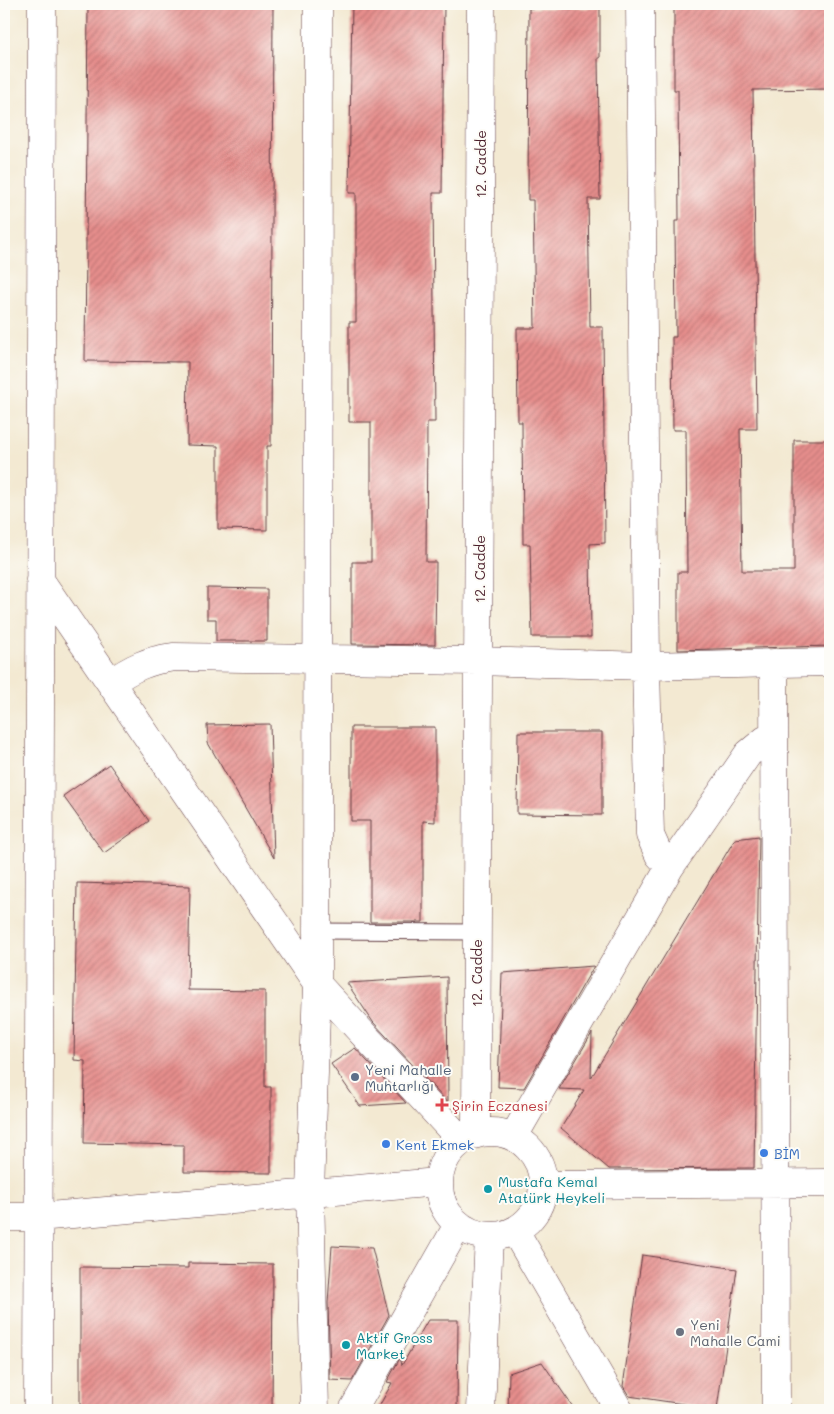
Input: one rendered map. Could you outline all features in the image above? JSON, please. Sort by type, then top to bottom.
[{"type":"street","points":[[38,1410],[42,4]]},
{"type":"street","points":[[315,1410],[310,1192],[317,984],[318,4]]},
{"type":"street","name":"12. Cadde","points":[[468,1137],[476,932],[481,4]]},
{"type":"street","points":[[640,4],[646,666],[650,835],[659,855],[670,867]]},
{"type":"street","points":[[40,580],[317,984],[468,1137]]},
{"type":"street","points":[[111,683],[131,669],[156,660],[174,658],[646,666],[830,662]]},
{"type":"street","points":[[774,664],[776,1410]]},
{"type":"street","points":[[514,1136],[670,867],[748,754],[765,740],[774,737]]},
{"type":"street","points":[[488,1131],[514,1136],[536,1156],[542,1170],[543,1185],[540,1203],[530,1219],[515,1231],[489,1237],[473,1233],[458,1225],[447,1213],[440,1198],[438,1182],[440,1166],[449,1152],[468,1137],[488,1131]]},
{"type":"street","points":[[4,1217],[38,1217],[438,1182]]},
{"type":"street","points":[[543,1185],[830,1183]]},
{"type":"street","points":[[353,1410],[458,1225]]},
{"type":"street","points":[[515,1231],[619,1410]]},
{"type":"street","points":[[481,1410],[489,1237]]},
{"type":"lane","points":[[317,932],[476,932]]},
{"type":"building","points":[[88,4],[273,4],[271,446],[267,446],[267,530],[218,529],[218,446],[187,445],[188,362],[85,361]]},
{"type":"building","points":[[352,4],[444,4],[442,193],[433,193],[435,422],[427,422],[426,562],[436,562],[435,645],[352,644],[352,562],[371,562],[371,422],[349,422],[349,322],[356,322],[356,193],[349,193]]},
{"type":"building","points":[[674,4],[830,4],[830,89],[753,90],[757,429],[740,429],[742,571],[794,571],[794,440],[830,440],[830,646],[678,650],[678,572],[687,572],[686,430],[673,430],[672,337],[676,337],[675,221],[679,221],[678,90],[674,90]]},
{"type":"building","points":[[529,8],[600,8],[600,58],[598,58],[600,199],[588,199],[590,327],[603,327],[605,543],[590,544],[591,637],[532,637],[530,544],[523,544],[522,422],[518,422],[517,328],[535,328],[533,200],[528,200]]},
{"type":"building","points":[[207,588],[267,589],[267,641],[216,641],[216,619],[207,619]]},
{"type":"building","points":[[270,724],[274,858],[208,743],[207,725]]},
{"type":"building","points":[[351,727],[435,727],[435,822],[423,821],[423,922],[370,922],[370,821],[351,821]]},
{"type":"building","points":[[518,732],[602,732],[602,815],[517,814]]},
{"type":"building","points":[[109,764],[149,821],[104,853],[63,796]]},
{"type":"building","points":[[759,836],[754,1168],[609,1169],[561,1128],[584,1090],[559,1089],[592,1033],[591,1078],[735,839]]},
{"type":"building","points":[[77,883],[190,886],[188,990],[265,991],[265,1087],[271,1087],[271,1173],[184,1172],[184,1145],[84,1143],[85,1061],[74,1060]]},
{"type":"building","points":[[594,966],[524,1088],[498,1087],[502,973]]},
{"type":"building","points":[[447,977],[448,1101],[446,1101],[373,1022],[347,983]]},
{"type":"building","points":[[355,1048],[406,1103],[360,1106],[331,1064]]},
{"type":"building","name":"Aktif Gross Market","points":[[332,1246],[372,1248],[389,1315],[352,1381],[330,1380],[328,1303]]},
{"type":"building","name":"Yeni Mahalle Cami","points":[[642,1255],[737,1269],[717,1409],[629,1396],[623,1386]]},
{"type":"building","points":[[188,1263],[273,1264],[272,1410],[80,1410],[80,1267],[188,1268]]},
{"type":"building","points":[[428,1320],[458,1320],[457,1410],[377,1410],[392,1383],[387,1382],[400,1358],[402,1365]]},
{"type":"building","points":[[542,1362],[575,1410],[508,1410],[509,1373]]},
{"type":"place","name":"Yeni Mahalle Muhtarlığı","points":[[355,1077]]},
{"type":"place","name":"Şirin Eczanesi","points":[[442,1105]]},
{"type":"place","name":"Kent Ekmek","points":[[386,1144]]},
{"type":"place","name":"BİM","points":[[764,1153]]},
{"type":"place","name":"Mustafa Kemal Atatürk Heykeli","points":[[488,1189]]},
{"type":"place","name":"Yeni Mahalle Cami","points":[[680,1332]]},
{"type":"place","name":"Aktif Gross Market","points":[[346,1345]]}]
